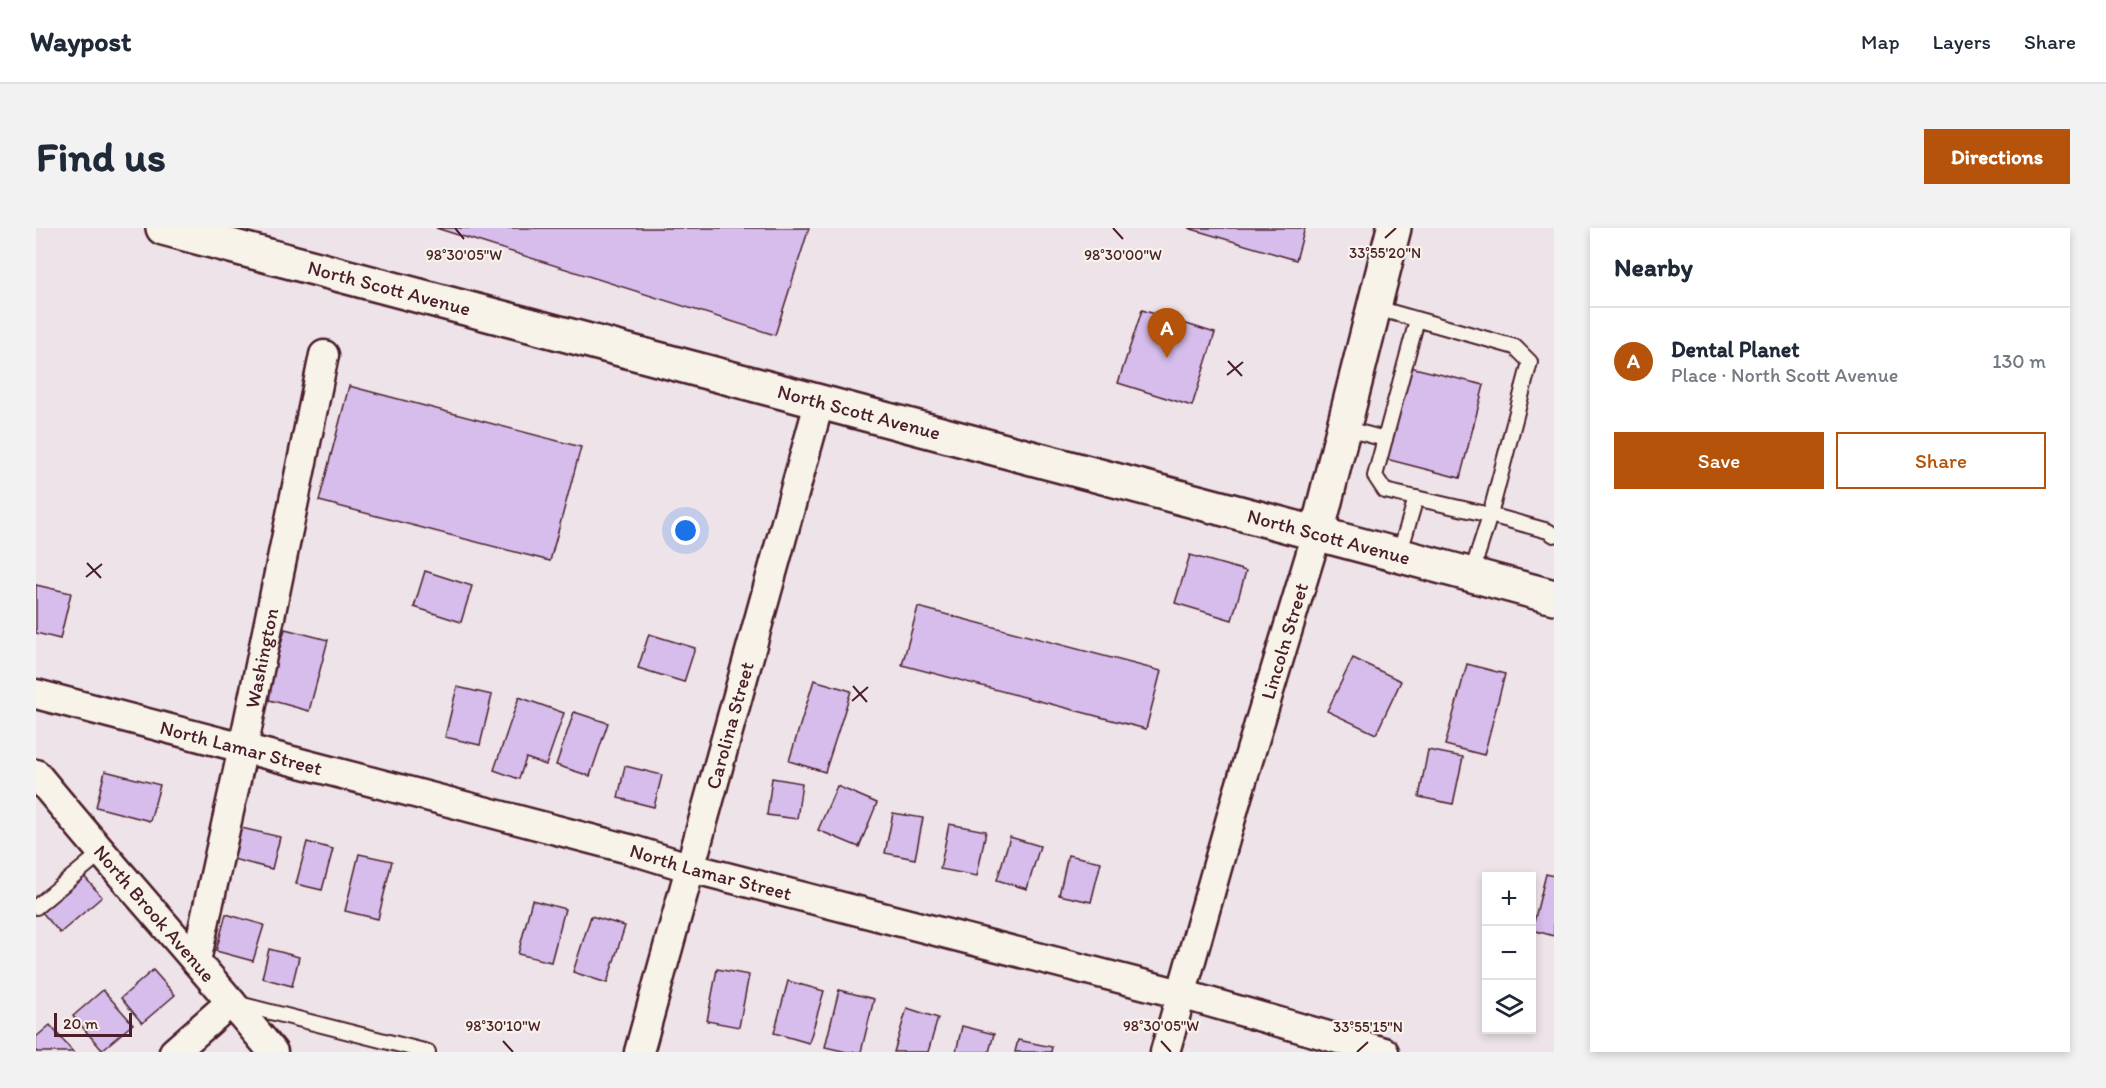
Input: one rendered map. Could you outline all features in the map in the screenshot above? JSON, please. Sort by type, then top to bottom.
[{"type":"main road","name":"North Scott Avenue","points":[[163,228],[575,338],[820,400],[1554,597]]},
{"type":"main road","name":"Lincoln Street","points":[[1317,533],[1394,228]]},
{"type":"street","name":"Washington","points":[[196,961],[243,748],[324,354]]},
{"type":"street","name":"Carolina Street","points":[[639,1052],[820,400]]},
{"type":"street","name":"Lincoln Street","points":[[1165,1052],[1237,797],[1317,533]]},
{"type":"street","name":"North Lamar Street","points":[[36,694],[629,849],[691,868],[1181,994],[1384,1052]]},
{"type":"street","name":"North Brook Avenue","points":[[36,774],[273,1052]]},
{"type":"street","points":[[174,1052],[231,1002]]},
{"type":"lane","points":[[1373,306],[1515,347],[1530,362],[1490,515],[1471,574]]},
{"type":"lane","points":[[1417,320],[1375,476],[1385,491],[1490,515],[1548,531],[1554,536]]},
{"type":"lane","points":[[1343,428],[1385,440]]},
{"type":"lane","points":[[1399,555],[1416,498]]},
{"type":"lane","points":[[36,908],[101,853]]},
{"type":"lane","points":[[231,1002],[428,1052]]},
{"type":"building","points":[[436,228],[809,228],[775,335]]},
{"type":"building","points":[[1188,228],[1305,228],[1296,260]]},
{"type":"building","points":[[1142,310],[1215,333],[1192,406],[1118,383]]},
{"type":"building","points":[[1410,367],[1484,385],[1460,478],[1386,459]]},
{"type":"building","points":[[349,386],[581,447],[550,561],[319,501]]},
{"type":"building","points":[[1190,555],[1246,571],[1232,620],[1175,603]]},
{"type":"building","points":[[425,571],[472,586],[461,622],[414,607]]},
{"type":"building","points":[[36,585],[71,593],[60,639],[36,633]]},
{"type":"building","points":[[918,607],[1161,671],[1146,729],[902,665]]},
{"type":"building","points":[[285,629],[328,640],[309,711],[266,699]]},
{"type":"building","points":[[649,634],[695,648],[684,682],[638,668]]},
{"type":"building","points":[[1353,658],[1401,681],[1376,734],[1327,711]]},
{"type":"building","points":[[1467,664],[1505,674],[1484,755],[1445,745]]},
{"type":"building","points":[[814,680],[851,691],[825,772],[789,761]]},
{"type":"building","points":[[457,687],[492,695],[480,745],[445,737]]},
{"type":"building","points":[[519,697],[564,713],[546,765],[526,758],[519,779],[494,770]]},
{"type":"building","points":[[574,712],[608,723],[590,776],[556,765]]},
{"type":"building","points":[[1428,750],[1463,757],[1453,804],[1419,797]]},
{"type":"building","points":[[625,766],[662,775],[654,807],[618,798]]},
{"type":"building","points":[[105,771],[160,785],[150,821],[96,807]]},
{"type":"building","points":[[772,778],[802,783],[797,819],[767,815]]},
{"type":"building","points":[[837,786],[877,803],[859,847],[818,830]]},
{"type":"building","points":[[893,813],[923,818],[915,859],[885,853]]},
{"type":"building","points":[[949,824],[986,831],[977,876],[940,869]]},
{"type":"building","points":[[237,827],[280,837],[272,869],[229,858]]},
{"type":"building","points":[[1010,837],[1040,846],[1027,889],[997,880]]},
{"type":"building","points":[[307,842],[333,849],[322,890],[296,884]]},
{"type":"building","points":[[359,854],[392,861],[378,919],[345,911]]},
{"type":"building","points":[[1068,855],[1101,862],[1091,902],[1059,895]]},
{"type":"building","points":[[1546,874],[1554,876],[1554,936],[1536,931],[1536,914]]},
{"type":"building","points":[[83,875],[102,897],[60,933],[41,911]]},
{"type":"building","points":[[532,900],[565,909],[551,962],[518,954]]},
{"type":"building","points":[[226,914],[264,925],[253,961],[216,951]]},
{"type":"building","points":[[591,916],[625,926],[607,983],[573,972]]},
{"type":"building","points":[[269,949],[299,957],[292,986],[262,978]]},
{"type":"building","points":[[717,969],[749,975],[739,1027],[707,1021]]},
{"type":"building","points":[[153,970],[175,995],[142,1023],[121,998]]},
{"type":"building","points":[[788,981],[824,991],[809,1043],[774,1033]]},
{"type":"building","points":[[103,990],[133,1024],[102,1050],[73,1016]]},
{"type":"building","points":[[839,990],[874,999],[861,1052],[847,1052],[825,1047]]},
{"type":"building","points":[[907,1008],[938,1018],[928,1052],[894,1052]]},
{"type":"building","points":[[50,1025],[73,1052],[36,1052],[36,1037]]},
{"type":"building","points":[[962,1026],[994,1034],[989,1052],[956,1052]]},
{"type":"building","points":[[1018,1040],[1052,1047],[1051,1052],[1015,1052]]},
{"type":"place","name":"Dental Planet","points":[[1167,358]]}]
